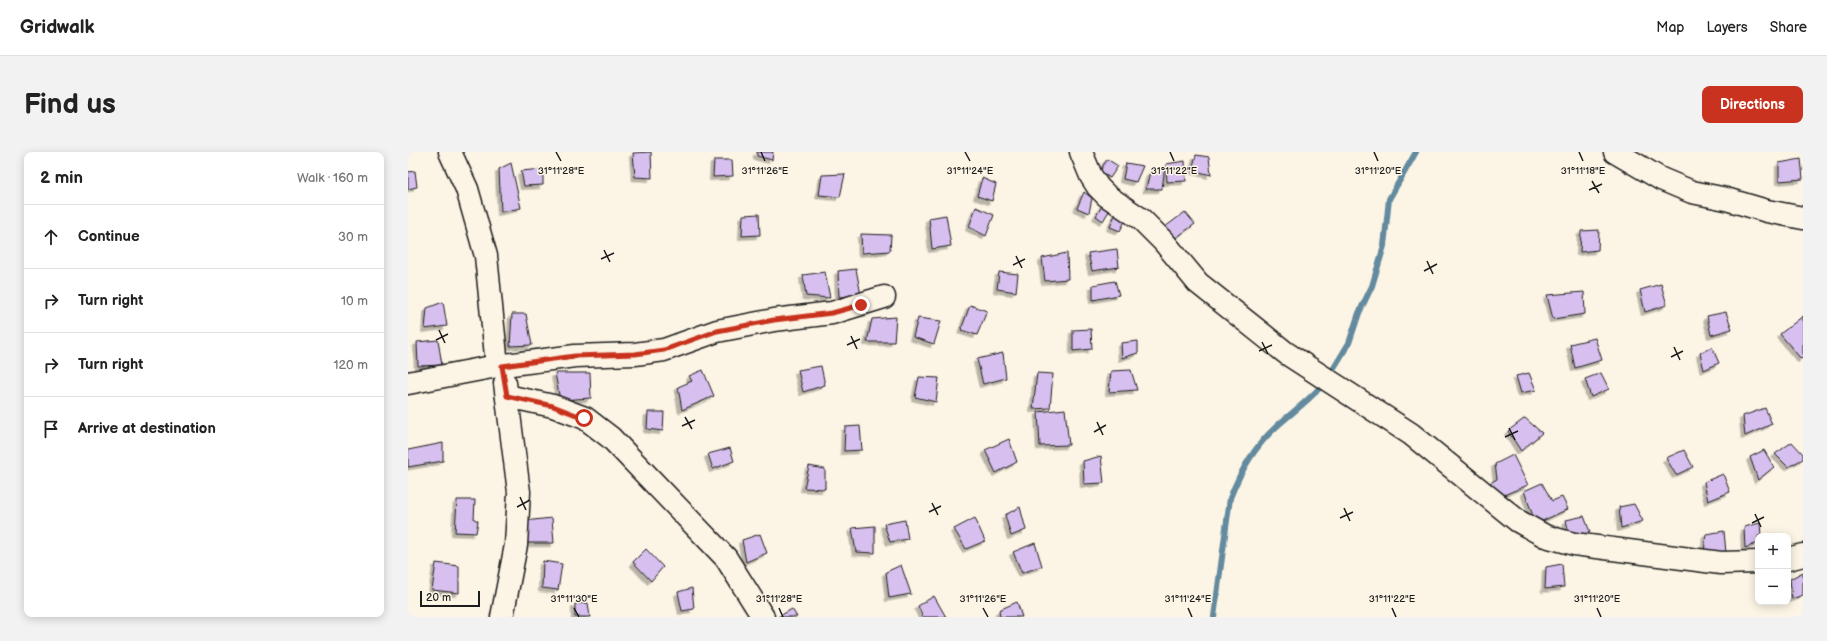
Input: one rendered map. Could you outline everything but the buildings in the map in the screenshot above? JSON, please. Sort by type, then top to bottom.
[{"type":"street","points":[[450,152],[467,189],[486,256],[500,366],[507,396],[519,492],[516,545],[502,617]]},
{"type":"street","points":[[1081,152],[1090,176],[1098,187],[1140,219],[1164,242],[1204,288],[1286,353],[1410,434],[1518,521],[1545,536],[1574,544],[1721,563],[1755,562]]},
{"type":"street","points":[[1615,152],[1661,179],[1692,192],[1726,199],[1767,211],[1803,218]]},
{"type":"street","points":[[408,383],[500,366],[575,356],[635,354],[664,350],[717,331],[774,320],[832,313],[884,297]]},
{"type":"street","points":[[507,396],[553,406],[584,418],[611,438],[726,558],[763,617]]},
{"type":"street","points":[[1791,558],[1803,555]]},
{"type":"waterway","points":[[1329,376],[1349,343],[1359,313],[1372,286],[1384,246],[1389,199],[1416,152]]},
{"type":"waterway","points":[[1214,617],[1230,498],[1238,479],[1249,460],[1268,434],[1313,395],[1324,383]]},
{"type":"route","points":[[584,418],[553,406],[507,396],[502,366],[575,356],[635,354],[664,350],[717,331],[774,320],[832,313],[861,305]]}]
